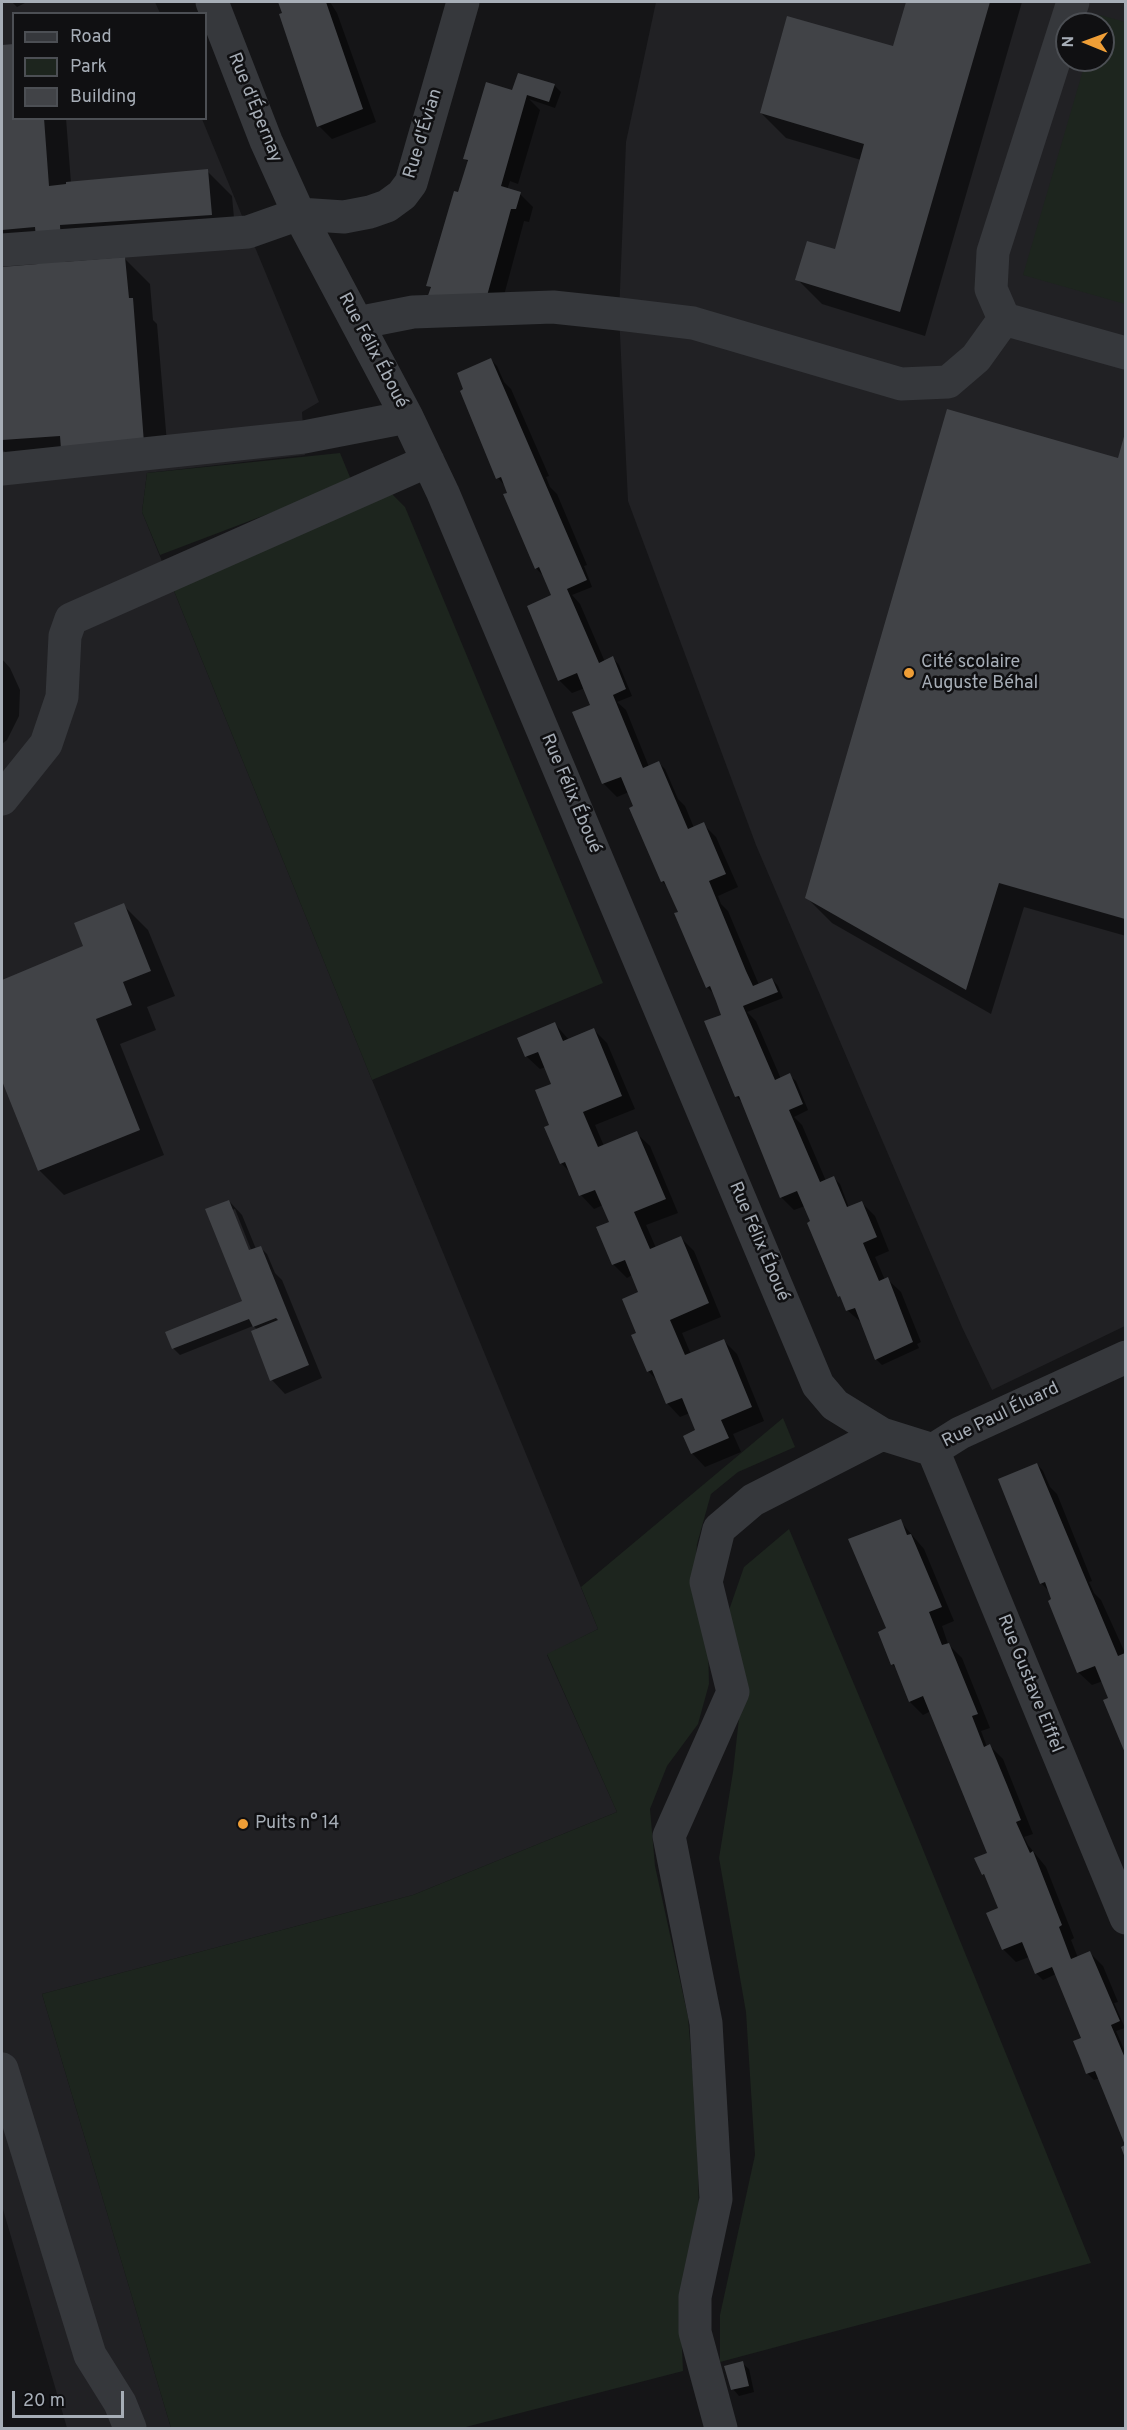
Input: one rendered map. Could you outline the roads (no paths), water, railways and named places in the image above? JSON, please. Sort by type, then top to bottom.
[{"type":"street","name":"Rue d'Épernay","points":[[212,2],[266,141],[300,214]]},
{"type":"street","name":"Rue d'Évian","points":[[300,214],[344,217],[387,206],[402,195],[411,183],[463,2]]},
{"type":"street","points":[[1004,319],[991,289],[993,252],[1073,2]]},
{"type":"street","points":[[2,250],[248,232],[300,214]]},
{"type":"street","name":"Rue Félix Éboué","points":[[300,214],[428,461],[818,1385]]},
{"type":"street","points":[[357,323],[413,312],[553,307],[619,314],[693,323],[901,384],[948,382],[976,358],[1004,319]]},
{"type":"street","points":[[1004,319],[1125,354]]},
{"type":"street","points":[[2,469],[304,437],[407,417]]},
{"type":"street","points":[[2,799],[46,744],[62,697],[65,636],[71,619],[428,461]]},
{"type":"street","name":"Rue Paul Éluard","points":[[818,1385],[835,1405],[882,1434],[933,1450],[960,1433],[1125,1357]]},
{"type":"street","points":[[720,2428],[695,2332],[695,2297],[716,2199],[706,2023],[669,1836],[733,1692],[706,1582],[719,1529],[753,1500],[882,1434]]},
{"type":"street","name":"Rue Gustave Eiffel","points":[[933,1450],[1125,1918]]},
{"type":"street","points":[[2,2069],[90,2355],[120,2403],[130,2428]]},
{"type":"place","name":"Cité scolaire Auguste Béhal","points":[[909,673]]},
{"type":"place","name":"Puits n° 14","points":[[243,1824]]}]
